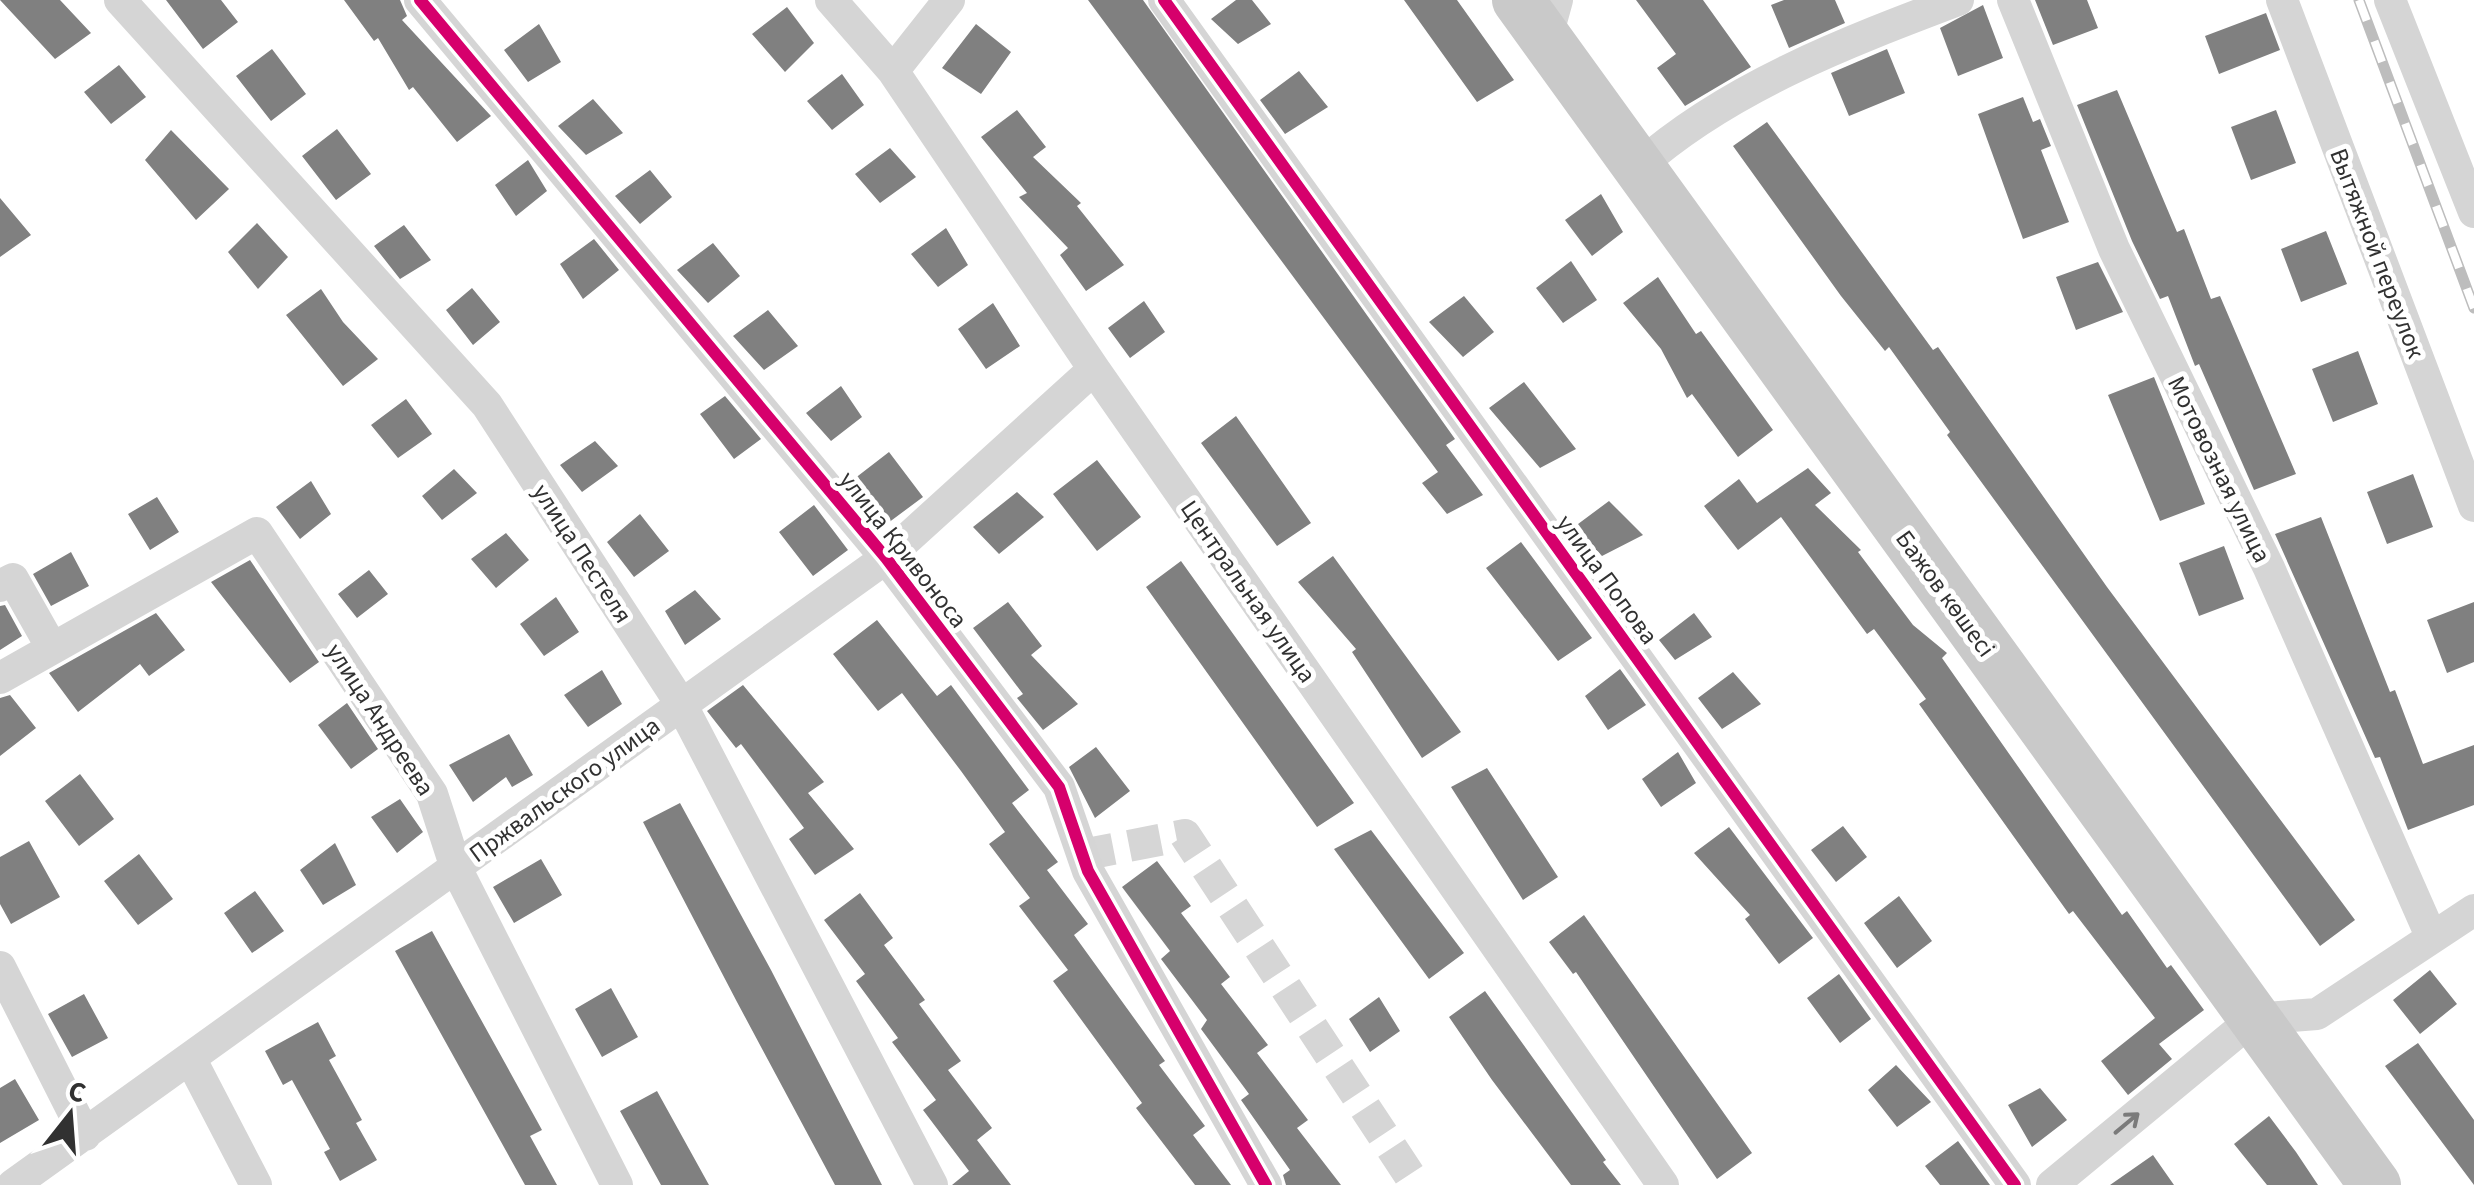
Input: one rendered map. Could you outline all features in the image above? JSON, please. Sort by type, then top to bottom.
[{"type":"main road","name":"Бажов көшесі","points":[[1540,13],[1638,167],[2375,1185]]},
{"type":"street","name":"улица Пестеля","points":[[120,0],[487,405],[681,704],[932,1185]]},
{"type":"street","name":"улица Кривоноса","points":[[420,0],[886,558],[1058,787],[1088,871],[1266,1185]]},
{"type":"street","name":"Центральная улица","points":[[831,0],[893,71],[1094,369],[1662,1185]]},
{"type":"street","points":[[893,71],[948,0]]},
{"type":"street","name":"улица Попова","points":[[1164,0],[2015,1185]]},
{"type":"street","points":[[1638,167],[1710,115],[1783,74],[1854,40],[1958,0]]},
{"type":"street","name":"Мотовозная улица","points":[[2013,0],[2114,250],[2269,568],[2431,936]]},
{"type":"street","name":"Вытяжной переулок","points":[[2282,0],[2474,506]]},
{"type":"street","points":[[2390,0],[2474,212]]},
{"type":"street","name":"Пржвальского улица","points":[[13,1185],[886,558],[1094,369]]},
{"type":"street","name":"улица Андреева","points":[[52,648],[257,533],[432,794],[456,868],[617,1185]]},
{"type":"street","points":[[0,586],[14,579],[52,648],[0,678]]},
{"type":"street","points":[[2052,1185],[2253,1019],[2317,1014],[2474,910]]},
{"type":"street","points":[[0,967],[85,1135]]},
{"type":"street","points":[[191,1060],[256,1185]]},
{"type":"building","points":[[0,0],[60,0],[91,33],[55,59]]},
{"type":"building","points":[[166,0],[221,0],[238,22],[203,49]]},
{"type":"building","points":[[344,0],[400,0],[407,16],[402,20],[491,116],[457,142],[413,87],[409,90],[378,38],[374,41]]},
{"type":"building","points":[[1088,0],[1143,0],[1455,439],[1446,445],[1483,495],[1447,514],[1422,483],[1438,472]]},
{"type":"building","points":[[1236,0],[1252,0],[1271,24],[1238,44],[1211,19]]},
{"type":"building","points":[[1404,0],[1457,0],[1514,80],[1477,102]]},
{"type":"building","points":[[1636,0],[1703,0],[1751,67],[1685,106],[1657,68],[1676,54]]},
{"type":"building","points":[[1784,0],[1835,0],[1845,23],[1789,48],[1771,5]]},
{"type":"building","points":[[2035,0],[2087,0],[2098,28],[2053,45]]},
{"type":"building","points":[[1983,5],[2003,58],[1958,76],[1940,28]]},
{"type":"building","points":[[787,7],[814,43],[785,72],[752,34]]},
{"type":"building","points":[[2266,13],[2280,50],[2219,74],[2205,36]]},
{"type":"building","points":[[539,24],[561,62],[528,82],[504,50]]},
{"type":"building","points":[[976,24],[1011,52],[981,94],[942,68]]},
{"type":"building","points":[[272,49],[306,94],[271,121],[236,76]]},
{"type":"building","points":[[1887,49],[1905,93],[1849,116],[1831,73]]},
{"type":"building","points":[[119,65],[146,97],[111,124],[84,92]]},
{"type":"building","points":[[1299,71],[1328,107],[1285,134],[1260,100]]},
{"type":"building","points":[[842,74],[864,105],[832,130],[807,101]]},
{"type":"building","points":[[2117,90],[2177,232],[2184,229],[2211,299],[2220,296],[2296,474],[2254,490],[2199,364],[2195,366],[2168,296],[2160,299],[2132,241],[2077,105]]},
{"type":"building","points":[[2023,97],[2033,122],[2040,119],[2051,146],[2041,150],[2069,222],[2023,239],[1978,114]]},
{"type":"building","points":[[593,99],[623,133],[586,155],[558,126]]},
{"type":"building","points":[[1017,110],[1046,147],[1033,157],[1081,203],[1077,206],[1124,265],[1086,291],[1060,255],[1068,248],[1019,197],[1027,193],[981,137]]},
{"type":"building","points":[[2276,110],[2296,163],[2251,180],[2231,127]]},
{"type":"building","points":[[1767,122],[1933,350],[1938,347],[2107,587],[2355,920],[2320,946],[1947,435],[1950,432],[1889,347],[1885,351],[1841,296],[1733,146]]},
{"type":"building","points":[[337,129],[371,174],[336,200],[302,156]]},
{"type":"building","points":[[171,130],[229,189],[196,220],[145,160]]},
{"type":"building","points":[[890,148],[916,177],[880,203],[855,174]]},
{"type":"building","points":[[528,160],[547,191],[516,216],[495,185]]},
{"type":"building","points":[[650,170],[672,197],[640,224],[615,196]]},
{"type":"building","points":[[1601,194],[1623,232],[1592,256],[1565,220]]},
{"type":"building","points":[[0,198],[31,235],[0,257]]},
{"type":"building","points":[[257,223],[288,257],[258,289],[228,252]]},
{"type":"building","points":[[404,225],[431,260],[400,279],[374,246]]},
{"type":"building","points":[[946,228],[968,265],[938,287],[911,254]]},
{"type":"building","points":[[2326,231],[2347,284],[2301,302],[2281,249]]},
{"type":"building","points":[[594,239],[619,270],[583,299],[560,264]]},
{"type":"building","points":[[713,243],[740,276],[708,303],[677,270]]},
{"type":"building","points":[[1571,261],[1597,300],[1563,323],[1536,288]]},
{"type":"building","points":[[2098,262],[2123,312],[2076,330],[2056,277]]},
{"type":"building","points":[[1658,277],[1696,334],[1701,331],[1773,430],[1738,457],[1692,394],[1687,398],[1661,349],[1623,303]]},
{"type":"building","points":[[472,288],[500,322],[473,345],[446,310]]},
{"type":"building","points":[[321,289],[343,322],[378,359],[343,386],[286,315]]},
{"type":"building","points":[[1464,296],[1494,332],[1463,357],[1429,322]]},
{"type":"building","points":[[1144,301],[1165,332],[1130,358],[1108,328]]},
{"type":"building","points":[[993,303],[1020,346],[986,369],[958,329]]},
{"type":"building","points":[[768,310],[798,346],[764,370],[733,336]]},
{"type":"building","points":[[2358,351],[2378,404],[2333,422],[2312,369]]},
{"type":"building","points":[[2154,377],[2205,504],[2160,521],[2108,395]]},
{"type":"building","points":[[1524,382],[1576,449],[1540,468],[1489,408]]},
{"type":"building","points":[[841,386],[862,417],[831,441],[806,413]]},
{"type":"building","points":[[725,396],[761,439],[734,459],[700,414]]},
{"type":"building","points":[[406,399],[432,434],[398,458],[371,425]]},
{"type":"building","points":[[1236,416],[1311,523],[1277,546],[1201,443]]},
{"type":"building","points":[[595,441],[618,466],[582,492],[560,465]]},
{"type":"building","points":[[889,452],[923,497],[888,523],[854,479]]},
{"type":"building","points":[[1097,460],[1141,517],[1097,551],[1053,494]]},
{"type":"building","points":[[1808,468],[1831,493],[1815,505],[1861,550],[1858,552],[1913,625],[1947,653],[1942,658],[2122,915],[2127,911],[2167,968],[2171,965],[2204,1010],[2159,1044],[2172,1059],[2128,1095],[2101,1061],[2155,1018],[2073,911],[2069,914],[1919,704],[1926,699],[1874,629],[1867,634],[1781,517],[1738,550],[1704,506],[1739,479],[1757,503]]},
{"type":"building","points":[[454,469],[477,493],[442,520],[422,496]]},
{"type":"building","points":[[2413,474],[2433,527],[2387,544],[2367,492]]},
{"type":"building","points":[[311,481],[331,514],[300,539],[276,507]]},
{"type":"building","points":[[1017,492],[1044,517],[999,554],[973,527]]},
{"type":"building","points":[[157,497],[179,532],[150,550],[128,514]]},
{"type":"building","points":[[1609,501],[1643,535],[1602,556],[1574,527]]},
{"type":"building","points":[[814,505],[848,550],[813,576],[779,532]]},
{"type":"building","points":[[640,514],[669,551],[634,577],[607,542]]},
{"type":"building","points":[[2321,517],[2390,692],[2395,690],[2423,764],[2474,745],[2474,805],[2408,830],[2380,757],[2375,758],[2275,534]]},
{"type":"building","points":[[506,533],[529,560],[496,588],[471,559]]},
{"type":"building","points":[[1521,542],[1592,638],[1558,661],[1486,568]]},
{"type":"building","points":[[2224,546],[2244,599],[2199,616],[2179,563]]},
{"type":"building","points":[[71,552],[89,586],[51,606],[33,574]]},
{"type":"building","points":[[1333,556],[1461,732],[1422,758],[1352,652],[1356,649],[1298,582]]},
{"type":"building","points":[[250,560],[319,662],[290,683],[211,582]]},
{"type":"building","points":[[1181,561],[1354,803],[1317,827],[1146,587]]},
{"type":"building","points":[[369,570],[388,594],[357,618],[338,594]]},
{"type":"building","points":[[695,590],[721,619],[685,645],[665,611]]},
{"type":"building","points":[[556,597],[579,632],[544,656],[520,624]]},
{"type":"building","points":[[1008,602],[1042,646],[1031,655],[1078,704],[1043,730],[1017,698],[1023,694],[973,628]]},
{"type":"building","points":[[2474,602],[2474,662],[2447,673],[2427,620]]},
{"type":"building","points":[[5,605],[22,636],[0,650],[0,606]]},
{"type":"building","points":[[156,613],[185,650],[149,676],[140,664],[78,712],[49,673]]},
{"type":"building","points":[[1694,613],[1712,637],[1675,660],[1659,640]]},
{"type":"building","points":[[877,620],[937,696],[951,685],[1029,790],[1012,803],[1058,862],[1047,870],[1088,924],[1074,935],[1165,1061],[1159,1065],[1205,1126],[1193,1135],[1231,1185],[1195,1185],[1136,1108],[1142,1103],[1053,981],[1068,970],[1019,906],[1030,898],[989,844],[1005,832],[961,771],[902,693],[878,711],[833,654]]},
{"type":"building","points":[[1620,669],[1646,705],[1608,730],[1585,696]]},
{"type":"building","points":[[602,670],[622,704],[588,727],[564,695]]},
{"type":"building","points":[[1733,672],[1761,704],[1722,729],[1698,698]]},
{"type":"building","points":[[743,685],[824,782],[808,793],[854,849],[815,875],[789,839],[804,828],[741,744],[736,748],[707,711]]},
{"type":"building","points":[[10,695],[36,728],[0,756],[0,698]]},
{"type":"building","points":[[347,703],[378,749],[351,769],[318,725]]},
{"type":"building","points":[[509,734],[533,775],[512,787],[506,777],[473,802],[449,765]]},
{"type":"building","points":[[1096,747],[1130,791],[1095,818],[1069,767]]},
{"type":"building","points":[[1678,752],[1696,783],[1661,807],[1642,779]]},
{"type":"building","points":[[1487,768],[1558,877],[1523,900],[1451,787]]},
{"type":"building","points":[[80,774],[114,819],[79,846],[45,801]]},
{"type":"building","points":[[400,799],[423,832],[397,853],[371,817]]},
{"type":"building","points":[[680,803],[882,1185],[835,1185],[737,1002],[643,822]]},
{"type":"building","points":[[1843,826],[1867,857],[1836,882],[1811,850]]},
{"type":"building","points":[[1729,827],[1813,938],[1779,964],[1745,919],[1750,915],[1694,853]]},
{"type":"building","points":[[1371,830],[1464,953],[1429,979],[1334,849]]},
{"type":"building","points":[[29,841],[60,897],[11,924],[0,904],[0,857]]},
{"type":"building","points":[[335,843],[356,885],[323,905],[300,870]]},
{"type":"building","points":[[139,854],[173,899],[138,925],[104,881]]},
{"type":"building","points":[[541,859],[562,895],[514,923],[493,887]]},
{"type":"building","points":[[1157,861],[1191,906],[1181,913],[1230,977],[1221,984],[1268,1045],[1257,1053],[1308,1120],[1297,1128],[1341,1185],[1286,1185],[1283,1175],[1290,1170],[1241,1100],[1249,1094],[1201,1029],[1207,1020],[1161,959],[1170,951],[1122,887]]},
{"type":"building","points":[[255,891],[284,931],[252,953],[224,913]]},
{"type":"building","points":[[860,893],[893,938],[884,945],[925,1000],[919,1004],[961,1061],[948,1070],[992,1128],[977,1140],[1011,1185],[952,1185],[969,1171],[923,1110],[936,1100],[892,1042],[898,1038],[856,981],[865,974],[824,920]]},
{"type":"building","points":[[1899,896],[1932,941],[1897,968],[1864,923]]},
{"type":"building","points":[[1584,915],[1752,1153],[1717,1179],[1576,972],[1573,974],[1549,942]]},
{"type":"building","points":[[432,931],[542,1130],[530,1136],[557,1185],[525,1185],[395,951]]},
{"type":"building","points":[[2430,970],[2457,1004],[2420,1034],[2393,1000]]},
{"type":"building","points":[[1839,974],[1871,1019],[1840,1043],[1807,998]]},
{"type":"building","points":[[611,988],[638,1037],[602,1057],[575,1009]]},
{"type":"building","points":[[1485,991],[1621,1185],[1571,1185],[1492,1080],[1449,1017]]},
{"type":"building","points":[[84,994],[108,1038],[72,1057],[48,1014]]},
{"type":"building","points":[[1379,997],[1400,1031],[1370,1052],[1349,1019]]},
{"type":"building","points":[[318,1022],[336,1056],[329,1060],[362,1120],[356,1123],[377,1160],[340,1181],[324,1152],[330,1149],[292,1080],[283,1085],[265,1051]]},
{"type":"building","points":[[2418,1043],[2474,1120],[2474,1185],[2385,1066]]},
{"type":"building","points":[[1896,1065],[1931,1102],[1897,1127],[1868,1090]]},
{"type":"building","points":[[15,1079],[39,1120],[0,1143],[0,1088]]},
{"type":"building","points":[[2040,1088],[2067,1120],[2032,1147],[2008,1105]]},
{"type":"building","points":[[657,1091],[709,1185],[661,1185],[620,1111]]},
{"type":"building","points":[[2269,1116],[2318,1185],[2267,1185],[2234,1144]]},
{"type":"building","points":[[1958,1141],[1990,1185],[1940,1185],[1925,1166]]},
{"type":"building","points":[[2153,1155],[2174,1185],[2110,1185]]},
{"type":"tunnel","points":[[1082,855],[1185,835],[1416,1185]]},
{"type":"railway","points":[[2359,0],[2474,308]]},
{"type":"cycle path","points":[[420,0],[886,558],[1059,787],[1088,871],[1266,1185]]},
{"type":"cycle path","points":[[1164,0],[2015,1185]]}]
